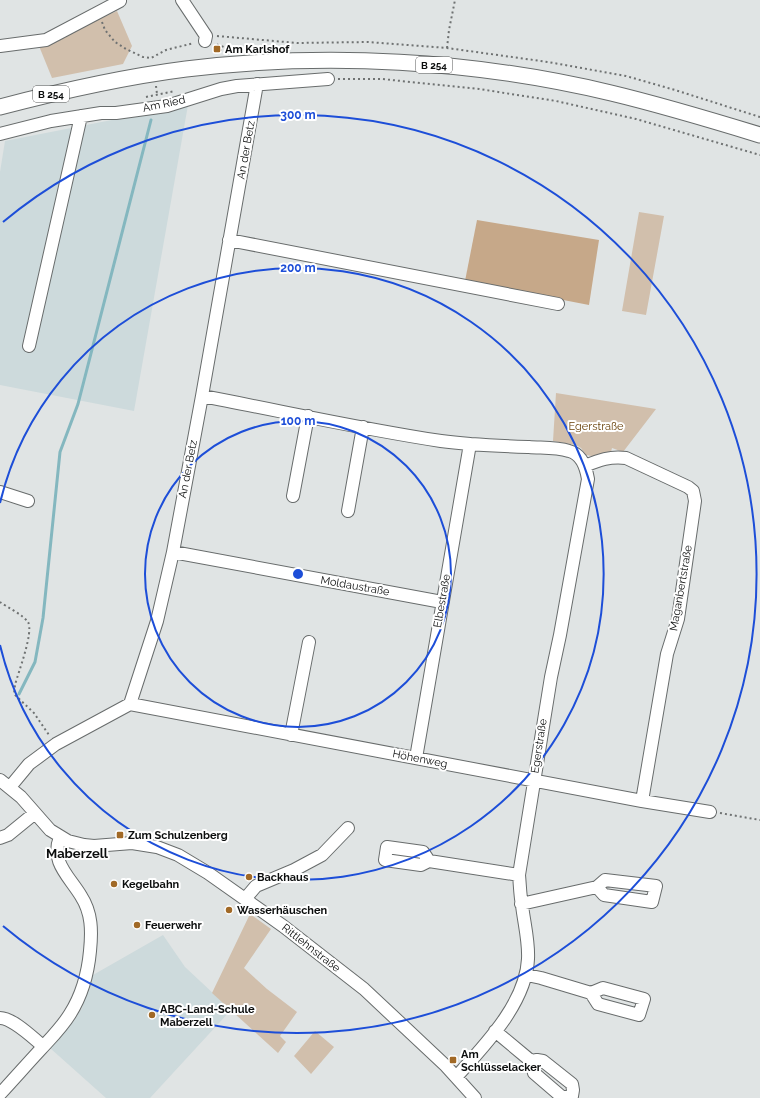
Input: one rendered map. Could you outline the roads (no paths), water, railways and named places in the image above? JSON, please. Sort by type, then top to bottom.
[{"type":"main road","name":"B 254","points":[[0,107],[102,83],[186,69],[282,62],[362,61],[416,64],[477,70],[560,82],[665,107],[760,135]]},
{"type":"street","points":[[0,46],[46,40],[121,0]]},
{"type":"street","points":[[182,0],[205,38]]},
{"type":"street","name":"Am Ried","points":[[0,134],[51,121],[167,106],[221,89],[237,86],[328,79]]},
{"type":"street","name":"An der Betz","points":[[130,704],[157,622],[173,552],[257,84]]},
{"type":"street","points":[[28,346],[81,116]]},
{"type":"street","points":[[229,240],[558,304]]},
{"type":"street","points":[[202,396],[441,441],[553,448],[569,451],[581,459],[585,466]]},
{"type":"street","points":[[293,496],[308,416]]},
{"type":"street","points":[[348,511],[364,427]]},
{"type":"street","name":"Elbestraße","points":[[416,758],[470,444]]},
{"type":"street","name":"Maganbertstraße","points":[[585,466],[601,459],[614,456],[626,458],[688,487],[693,491],[695,501],[678,619],[667,654],[642,801]]},
{"type":"street","name":"Egerstraße","points":[[534,780],[550,677],[560,635],[588,479],[585,466]]},
{"type":"street","points":[[0,492],[28,501]]},
{"type":"street","name":"Moldaustraße","points":[[173,552],[442,602]]},
{"type":"street","points":[[291,735],[309,642]]},
{"type":"street","points":[[10,787],[29,764],[56,744],[130,704]]},
{"type":"street","name":"Höhenweg","points":[[130,704],[642,801],[710,812]]},
{"type":"street","name":"Rittlehnstraße","points":[[0,780],[22,798],[50,830],[68,841],[94,846],[132,843],[165,850],[190,862],[283,926],[364,989],[425,1045],[456,1076],[475,1098]]},
{"type":"street","points":[[456,1076],[495,1031],[515,1004],[526,975],[528,958],[527,942],[519,875],[534,780]]},
{"type":"street","points":[[0,838],[8,834],[35,813]]},
{"type":"street","points":[[245,899],[256,886],[294,870],[322,855],[348,828]]},
{"type":"street","points":[[0,1094],[70,1015],[85,982],[92,929],[87,908],[81,896],[60,866],[57,859],[56,851],[60,837]]},
{"type":"street","points":[[429,861],[519,875]]},
{"type":"street","points":[[522,904],[597,887]]},
{"type":"street","points":[[526,975],[591,993]]},
{"type":"street","points":[[0,1018],[13,1022],[43,1046]]},
{"type":"street","points":[[495,1031],[531,1062]]},
{"type":"waterway","points":[[19,694],[35,662],[43,618],[60,452],[78,404],[151,120]]},
{"type":"place","name":"Am Karlshof","points":[[217,49]]},
{"type":"place","name":"Zum Schulzenberg","points":[[120,835]]},
{"type":"place","name":"Backhaus","points":[[249,877]]},
{"type":"place","name":"Kegelbahn","points":[[114,884]]},
{"type":"place","name":"Wasserhäuschen","points":[[229,910]]},
{"type":"place","name":"Feuerwehr","points":[[137,925]]},
{"type":"place","name":"ABC-Land-Schule Maberzell","points":[[152,1015]]},
{"type":"place","name":"Am Schlüsselacker","points":[[453,1060]]},
{"type":"district","name":"Maberzell","points":[[77,853]]}]
